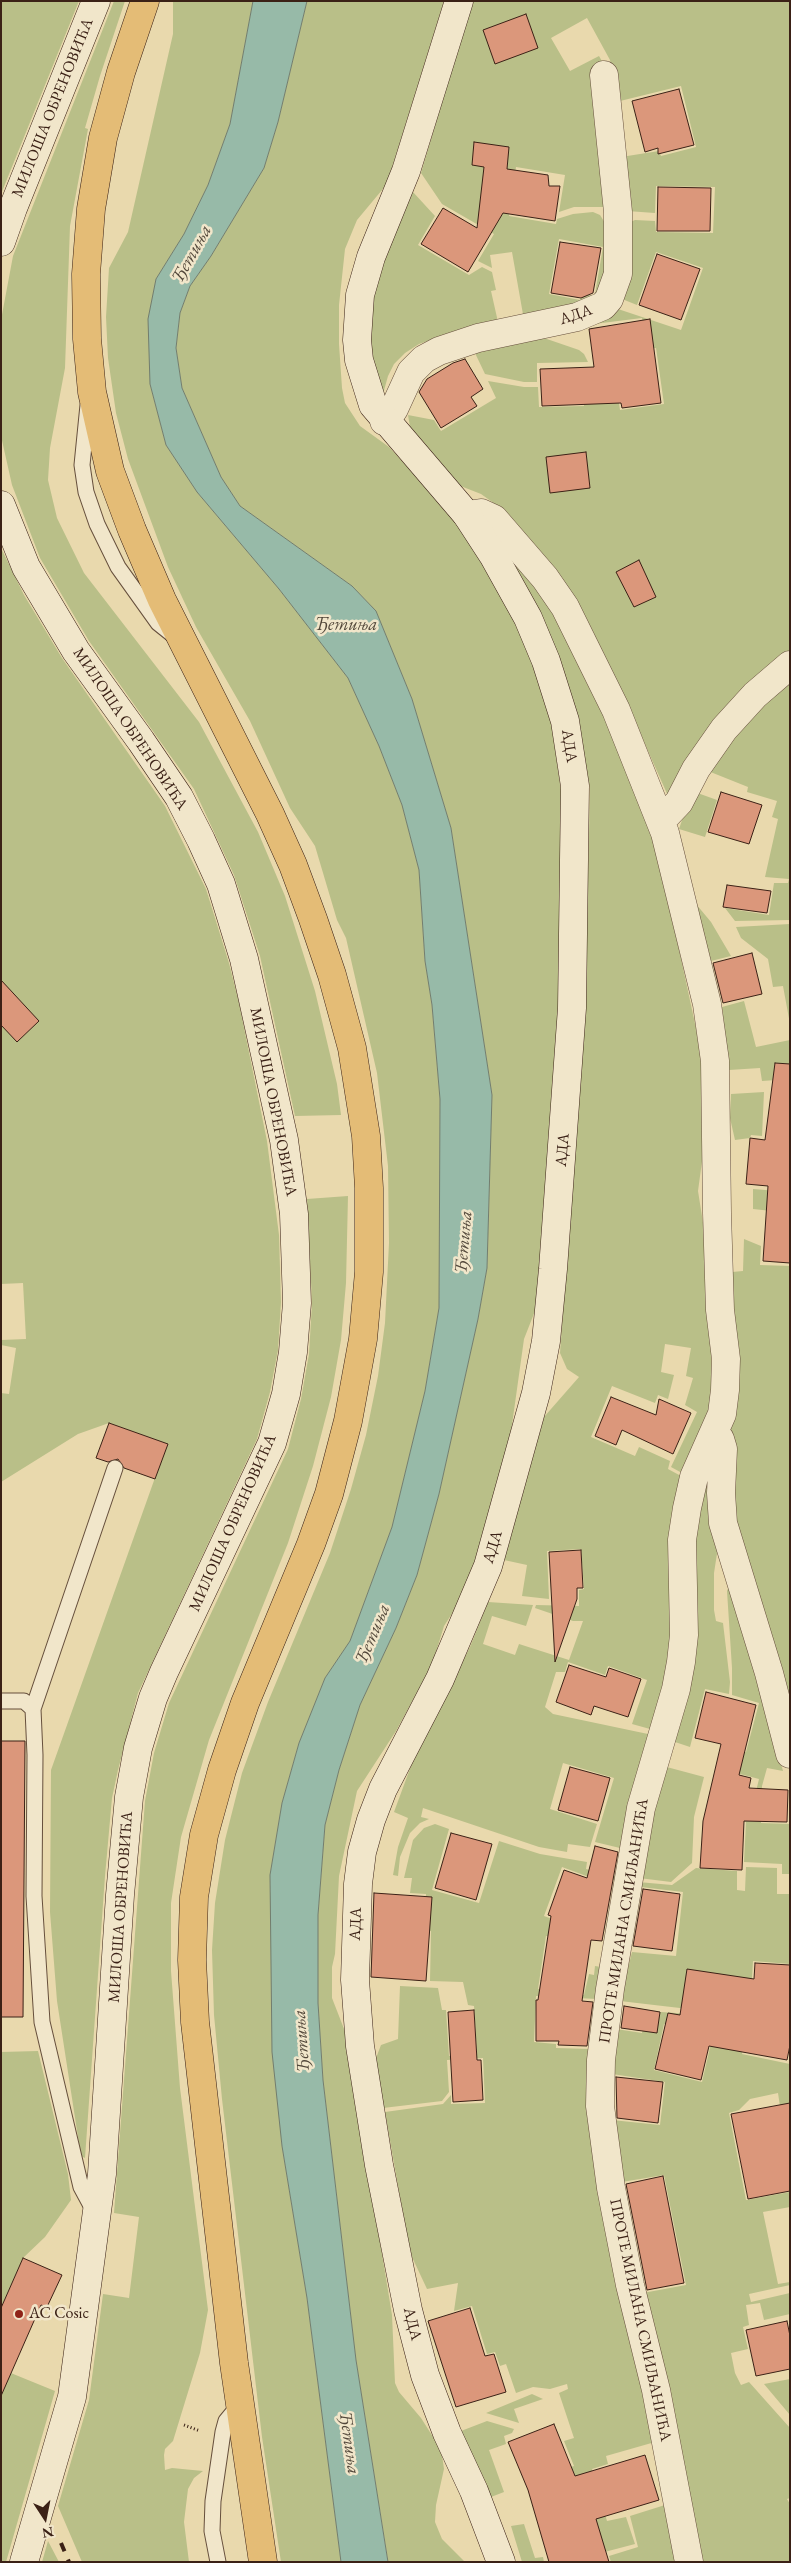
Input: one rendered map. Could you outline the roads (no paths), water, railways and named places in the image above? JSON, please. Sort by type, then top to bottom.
[{"type":"main road","points":[[145,1],[121,72],[103,138],[91,208],[86,274],[87,339],[92,392],[110,471],[128,522],[162,600],[270,814],[293,865],[313,918],[352,1048],[366,1136],[369,1188],[369,1272],[363,1340],[348,1421],[329,1494],[314,1536],[245,1703],[222,1770],[204,1835],[194,1896],[192,1960],[195,2022],[240,2404],[263,2562]]},
{"type":"street","name":"МИЛОША ОБРЕНОВИЋА","points":[[1,242],[96,1]]},
{"type":"street","name":"АДА","points":[[459,1],[406,171],[371,257],[360,294],[357,340],[359,360],[373,405],[384,421],[467,515],[498,563],[528,618],[543,652],[565,721],[575,786],[572,1008],[565,1125],[546,1341],[536,1394],[488,1566],[440,1679],[383,1788],[371,1820],[362,1852],[358,1884],[355,1980],[360,2046],[380,2165],[408,2310],[425,2375],[502,2562]]},
{"type":"street","name":"АДА","points":[[384,421],[394,409],[411,372],[424,359],[439,351],[478,338],[577,317],[603,306],[609,299],[618,274],[618,212],[604,75]]},
{"type":"street","name":"МИЛОША ОБРЕНОВИЋА","points":[[1,505],[26,567],[76,650],[179,798],[221,884],[244,959],[284,1140],[294,1214],[297,1303],[294,1352],[286,1394],[272,1443],[164,1672],[154,1698],[137,1756],[129,1797],[120,1895],[103,2164],[72,2397],[24,2562]]},
{"type":"street","points":[[467,515],[481,513],[494,519],[546,578],[565,606],[616,710],[661,821],[708,1004],[715,1061],[719,1281],[726,1359],[722,1414],[714,1434],[720,1440],[723,1449],[720,1494],[723,1523],[769,1673],[790,1754]]},
{"type":"street","points":[[661,821],[679,802],[696,769],[724,729],[755,695],[790,665]]},
{"type":"street","name":"ПРОТЕ МИЛАНА СМИЉАНИЋА","points":[[690,2562],[658,2399],[630,2285],[613,2197],[602,2134],[600,2096],[601,2060],[610,1989],[639,1818],[682,1662],[684,1635],[682,1540],[687,1508],[694,1477],[714,1434]]},
{"type":"lane","points":[[97,2217],[81,2187],[42,2022],[34,1896],[33,1709],[115,1468]]},
{"type":"lane","points":[[1,1700],[24,1701],[33,1709]]},
{"type":"lane","points":[[218,2562],[212,2531],[213,2501],[226,2421],[240,2404]]},
{"type":"water","name":"Ђетиња","points":[[253,1],[307,1],[278,122],[264,168],[211,256],[190,286],[180,313],[176,348],[182,388],[221,477],[240,506],[352,586],[376,611],[412,699],[451,828],[492,1095],[487,1268],[478,1319],[439,1494],[417,1575],[396,1628],[360,1705],[339,1770],[325,1825],[318,1915],[318,2003],[323,2080],[356,2360],[388,2562],[341,2562],[307,2298],[282,2146],[272,2052],[270,1875],[282,1803],[299,1743],[325,1678],[350,1641],[392,1527],[425,1391],[439,1308],[440,1099],[432,1005],[425,961],[419,870],[402,805],[379,746],[348,678],[279,589],[197,492],[166,445],[150,384],[148,319],[156,279],[184,234],[208,185],[230,124]]},
{"type":"railway","points":[[61,2543],[69,2562]]},
{"type":"place","name":"AC Cosic","points":[[19,2314]]}]
